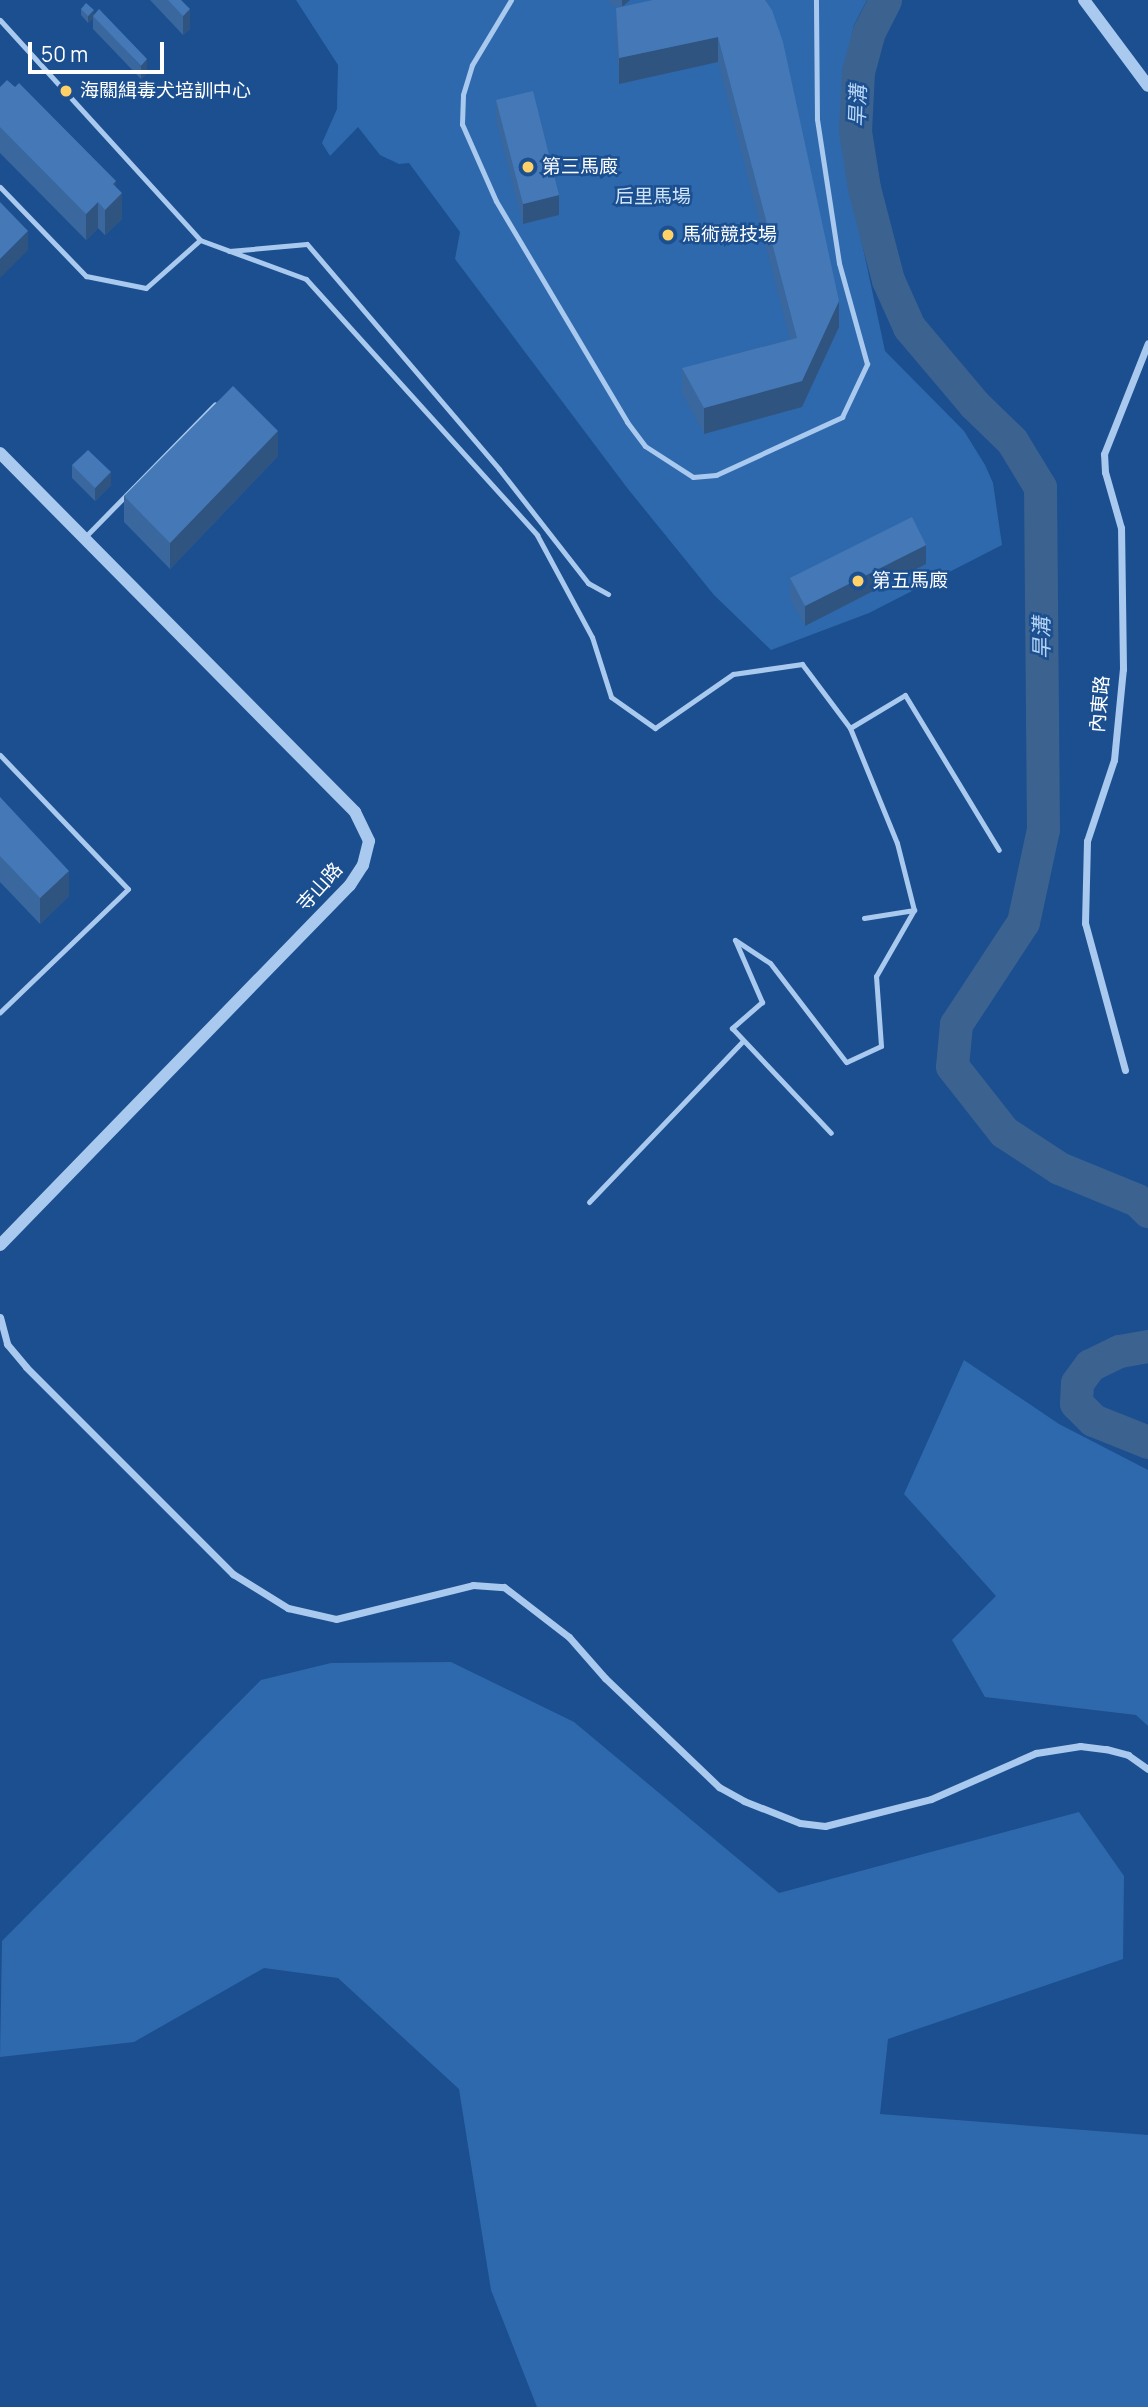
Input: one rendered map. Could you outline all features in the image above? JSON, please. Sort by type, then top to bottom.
[{"type":"street","points":[[1084,0],[1148,86]]},
{"type":"street","name":"內東路","points":[[1125,1070],[1085,923],[1087,841],[1114,760],[1123,668],[1121,528],[1105,472],[1104,454],[1148,343]]},
{"type":"street","name":"寺山路","points":[[0,453],[355,812],[369,841],[363,865],[350,885],[0,1245]]},
{"type":"street","points":[[0,1317],[6,1344],[26,1367],[233,1574],[288,1608],[336,1619],[473,1585],[505,1587],[569,1637],[605,1678],[719,1787],[744,1801],[800,1823],[825,1826],[931,1799],[1036,1753],[1080,1746],[1106,1749],[1128,1755],[1148,1769]]},
{"type":"lane","points":[[511,0],[472,65],[463,94],[462,124],[496,201],[627,422],[645,446],[693,477],[716,475],[842,416],[867,364],[839,262],[817,119],[816,0]]},
{"type":"lane","points":[[0,20],[200,240],[226,252],[306,279],[537,535],[592,637],[611,697],[655,728],[733,674],[802,664],[850,728],[897,843],[914,911],[876,976],[881,1046],[846,1062],[770,963],[735,940],[762,1002],[732,1028],[831,1133]]},
{"type":"lane","points":[[0,187],[86,276],[146,288],[200,240]]},
{"type":"lane","points":[[226,252],[307,244],[499,469],[588,583],[608,594]]},
{"type":"lane","points":[[84,537],[215,404]]},
{"type":"lane","points":[[850,728],[905,695],[999,850]]},
{"type":"lane","points":[[0,755],[128,889],[0,1012]]},
{"type":"lane","points":[[864,918],[914,911]]},
{"type":"lane","points":[[589,1202],[743,1041]]},
{"type":"green space","name":"后里馬場","points":[[296,0],[867,0],[854,25],[845,66],[844,123],[847,173],[885,351],[964,431],[985,465],[993,483],[1002,545],[869,613],[771,650],[714,595],[628,489],[455,259],[460,232],[409,163],[399,164],[380,155],[358,127],[330,156],[322,143],[337,109],[338,65]]},
{"type":"green space","points":[[964,1360],[1059,1424],[1148,1470],[1148,1726],[1136,1715],[985,1697],[952,1640],[996,1596],[904,1494]]},
{"type":"green space","points":[[451,1662],[574,1722],[779,1893],[1079,1812],[1124,1876],[1123,1959],[888,2039],[880,2114],[1148,2135],[1148,2407],[537,2407],[491,2290],[459,2089],[338,1978],[264,1968],[134,2042],[0,2057],[2,1941],[261,1680],[331,1663]]},
{"type":"building","points":[[168,0],[181,0],[190,9],[183,16]]},
{"type":"building","points":[[653,0],[765,0],[772,10],[783,42],[839,301],[802,381],[704,408],[682,368],[797,338],[718,37],[619,58],[616,8]]},
{"type":"building","points":[[86,3],[94,10],[88,16],[81,9]]},
{"type":"building","points":[[99,9],[147,59],[141,66],[93,16]]},
{"type":"building","points":[[7,80],[15,87],[19,83],[116,181],[113,184],[122,193],[105,210],[98,202],[86,214],[0,127],[0,87]]},
{"type":"building","name":"第三馬廄","points":[[533,91],[559,195],[523,204],[496,100]]},
{"type":"building","points":[[0,202],[28,231],[0,259]]},
{"type":"building","points":[[233,386],[278,431],[170,543],[124,496]]},
{"type":"building","points":[[88,450],[111,472],[95,488],[72,465]]},
{"type":"building","points":[[912,517],[926,545],[805,606],[790,578]]},
{"type":"building","points":[[0,797],[69,871],[40,898],[0,856]]},
{"type":"waterway","name":"旱溝","points":[[885,0],[869,31],[858,72],[855,131],[864,188],[888,280],[909,327],[974,404],[1012,441],[1040,487],[1043,829],[1023,922],[956,1024],[952,1066],[1004,1132],[1059,1168],[1137,1200],[1148,1211]]},
{"type":"waterway","name":"旱溝","points":[[1148,1346],[1119,1351],[1090,1365],[1077,1383],[1076,1403],[1093,1420],[1148,1442]]},
{"type":"place","name":"海關緝毒犬培訓中心","points":[[66,91]]},
{"type":"place","name":"第三馬廄","points":[[528,167]]},
{"type":"place","name":"馬術競技場","points":[[668,235]]},
{"type":"place","name":"第五馬廄","points":[[858,581]]}]
